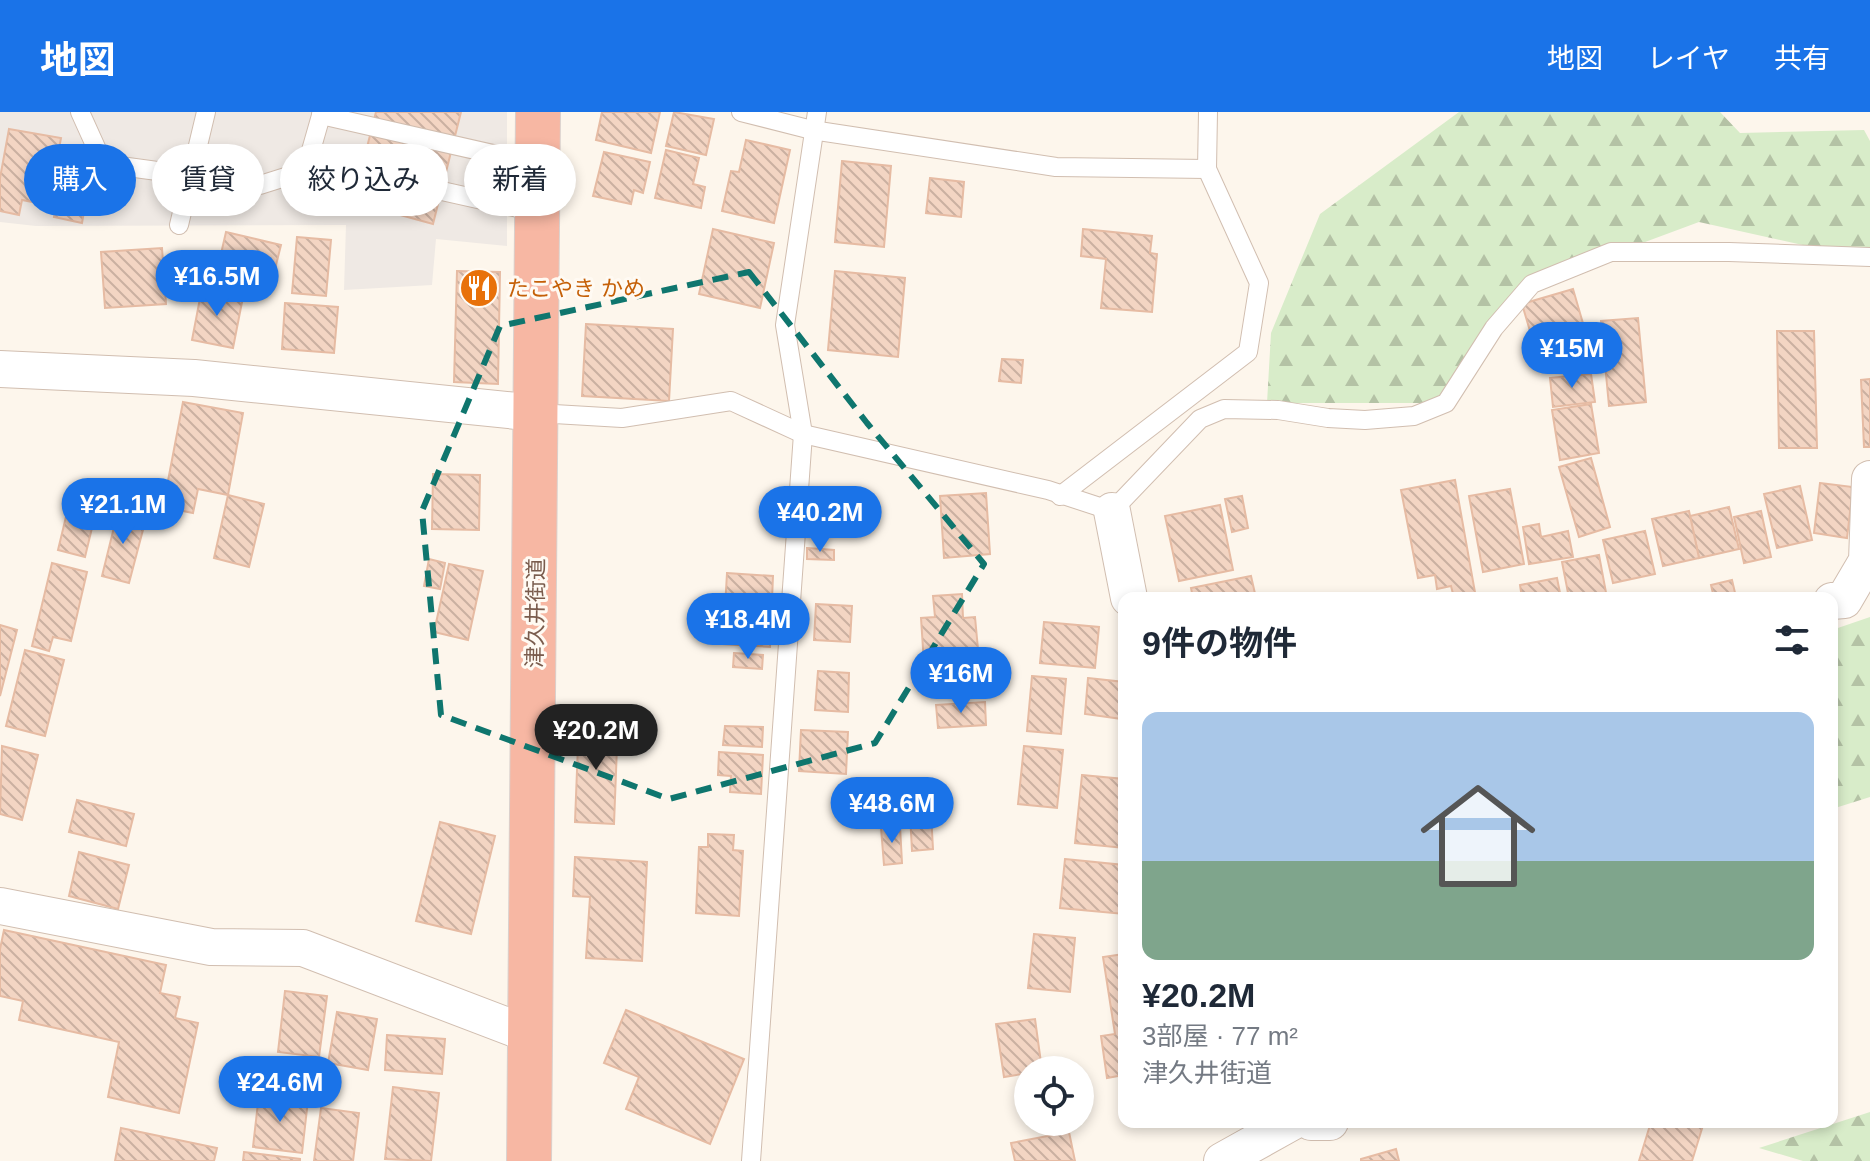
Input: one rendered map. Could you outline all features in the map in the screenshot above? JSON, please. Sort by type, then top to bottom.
[{"type":"highway","name":"津久井街道","points":[[538,112],[538,144]]},
{"type":"highway","name":"津久井街道","points":[[529,1161],[538,216]]},
{"type":"street","points":[[0,369],[194,378],[537,413]]},
{"type":"street","points":[[1838,600],[1844,600],[1867,561],[1870,479]]},
{"type":"street","points":[[1112,511],[1128,592]]},
{"type":"street","points":[[0,906],[211,947],[303,948],[531,1035]]},
{"type":"street","points":[[1222,1161],[1281,1128]]},
{"type":"lane","points":[[80,112],[99,154],[113,165],[152,170]]},
{"type":"lane","points":[[198,144],[206,112]]},
{"type":"lane","points":[[741,112],[814,121],[1056,167],[1207,169]]},
{"type":"lane","points":[[1060,496],[1248,352],[1259,283],[1207,169],[1208,112]]},
{"type":"lane","points":[[313,144],[322,114],[464,147]]},
{"type":"lane","points":[[751,1161],[803,434],[785,325],[814,121]]},
{"type":"lane","points":[[179,225],[181,216]]},
{"type":"lane","points":[[537,413],[622,418],[731,401],[803,434],[1048,490],[1112,511],[1200,419],[1224,409],[1278,410],[1365,420],[1414,416],[1446,403],[1494,328],[1532,284],[1611,252],[1870,257]]},
{"type":"highlighted area","points":[[749,272],[867,423],[984,564],[875,743],[669,799],[441,715],[422,511],[500,326]]},
{"type":"shaded area","points":[[0,112],[507,112],[507,144],[464,144],[464,216],[507,216],[507,246],[436,239],[432,285],[344,290],[346,225],[36,226],[0,222]]},
{"type":"green space","points":[[1459,112],[1720,112],[1740,133],[1864,130],[1870,141],[1870,260],[1699,222],[1532,284],[1446,403],[1267,403],[1271,333],[1320,214]]},
{"type":"green space","points":[[1870,617],[1870,797],[1838,807],[1838,628]]},
{"type":"green space","points":[[1870,1112],[1870,1161],[1803,1161],[1759,1148],[1821,1128],[1838,1128],[1838,1122]]},
{"type":"building","points":[[376,112],[461,112],[448,164],[448,144],[368,144]]},
{"type":"building","points":[[602,112],[660,112],[651,153],[596,140]]},
{"type":"building","points":[[674,112],[714,119],[706,155],[666,146]]},
{"type":"building","points":[[9,129],[61,138],[60,144],[24,144],[24,200],[19,215],[0,211],[0,178]]},
{"type":"building","points":[[746,140],[790,150],[774,223],[722,211],[731,171],[739,172]]},
{"type":"building","points":[[666,150],[699,158],[693,184],[705,187],[701,208],[655,198]]},
{"type":"building","points":[[604,152],[650,162],[643,193],[634,190],[631,204],[593,196]]},
{"type":"building","points":[[842,161],[891,166],[884,247],[835,242]]},
{"type":"building","points":[[930,178],[964,182],[961,217],[926,213]]},
{"type":"building","points":[[54,216],[83,216],[82,223]]},
{"type":"building","points":[[404,216],[435,216],[433,224]]},
{"type":"building","points":[[713,229],[774,243],[760,308],[699,294]]},
{"type":"building","points":[[1083,229],[1152,236],[1150,253],[1157,254],[1152,312],[1101,308],[1106,259],[1081,256]]},
{"type":"building","points":[[226,232],[281,245],[269,293],[215,280]]},
{"type":"building","points":[[297,237],[331,240],[326,296],[292,293]]},
{"type":"building","points":[[162,248],[166,304],[105,308],[101,252]]},
{"type":"building","points":[[457,271],[500,272],[498,384],[454,382]]},
{"type":"building","points":[[835,271],[905,278],[898,357],[828,350]]},
{"type":"building","points":[[202,288],[243,297],[233,348],[192,340]]},
{"type":"building","points":[[1573,289],[1589,344],[1538,358],[1522,304]]},
{"type":"building","points":[[285,303],[338,307],[334,353],[282,349]]},
{"type":"building","points":[[1638,318],[1646,402],[1609,406],[1601,321]]},
{"type":"building","points":[[586,324],[673,329],[669,401],[582,396]]},
{"type":"building","points":[[1777,331],[1814,331],[1817,448],[1779,448]]},
{"type":"building","points":[[1002,359],[1023,360],[1021,383],[999,381]]},
{"type":"building","points":[[1591,374],[1595,402],[1553,407],[1550,378]]},
{"type":"building","points":[[1870,379],[1870,447],[1864,447],[1861,380]]},
{"type":"building","points":[[183,402],[243,413],[228,495],[198,489],[193,513],[163,507]]},
{"type":"building","points":[[1591,404],[1599,453],[1560,460],[1552,410]]},
{"type":"building","points":[[1591,458],[1610,527],[1579,537],[1559,467]]},
{"type":"building","points":[[433,474],[480,475],[479,530],[432,529]]},
{"type":"building","points":[[1455,480],[1475,592],[1452,592],[1451,586],[1437,589],[1435,575],[1418,578],[1401,490]]},
{"type":"building","points":[[1820,483],[1853,487],[1847,538],[1814,533]]},
{"type":"building","points":[[1800,486],[1812,540],[1777,548],[1764,494]]},
{"type":"building","points":[[1510,489],[1524,564],[1483,572],[1469,496]]},
{"type":"building","points":[[986,493],[990,554],[944,558],[940,496]]},
{"type":"building","points":[[228,495],[264,504],[249,567],[214,558]]},
{"type":"building","points":[[1242,496],[1248,528],[1232,532],[1225,499]]},
{"type":"building","points":[[70,500],[97,507],[85,557],[58,550]]},
{"type":"building","points":[[1220,505],[1233,570],[1179,581],[1165,516]]},
{"type":"building","points":[[119,507],[139,511],[135,524],[144,526],[129,583],[102,576]]},
{"type":"building","points":[[1729,507],[1739,549],[1699,558],[1690,516]]},
{"type":"building","points":[[1689,511],[1699,558],[1663,566],[1652,519]]},
{"type":"building","points":[[1761,511],[1771,557],[1744,563],[1734,517]]},
{"type":"building","points":[[1539,524],[1541,537],[1568,531],[1573,557],[1529,564],[1523,527]]},
{"type":"building","points":[[1645,531],[1655,574],[1613,583],[1603,540]]},
{"type":"building","points":[[807,548],[834,550],[834,560],[807,559]]},
{"type":"building","points":[[1599,555],[1606,592],[1568,592],[1562,562]]},
{"type":"building","points":[[429,559],[445,563],[440,589],[424,586]]},
{"type":"building","points":[[52,563],[87,572],[71,641],[53,637],[49,651],[32,646]]},
{"type":"building","points":[[449,564],[483,571],[468,640],[434,632]]},
{"type":"building","points":[[727,573],[773,576],[770,647],[723,644]]},
{"type":"building","points":[[1251,576],[1255,592],[1192,592],[1191,588]]},
{"type":"building","points":[[1557,578],[1560,592],[1521,592],[1520,585]]},
{"type":"building","points":[[1732,580],[1735,592],[1713,592],[1711,585]]},
{"type":"building","points":[[962,594],[963,618],[975,617],[978,649],[988,649],[991,689],[926,694],[921,618],[935,617],[933,596]]},
{"type":"building","points":[[816,604],[852,606],[850,642],[814,640]]},
{"type":"building","points":[[1044,622],[1099,627],[1095,668],[1040,663]]},
{"type":"building","points":[[0,625],[17,630],[0,696]]},
{"type":"building","points":[[25,650],[64,660],[45,736],[6,726]]},
{"type":"building","points":[[734,653],[763,655],[762,669],[733,667]]},
{"type":"building","points":[[818,671],[849,673],[848,712],[815,710]]},
{"type":"building","points":[[1032,676],[1066,679],[1061,734],[1027,731]]},
{"type":"building","points":[[1088,678],[1118,681],[1118,718],[1085,714]]},
{"type":"building","points":[[985,702],[986,725],[938,728],[936,705]]},
{"type":"building","points":[[579,719],[618,721],[614,824],[575,822]]},
{"type":"building","points":[[725,726],[763,727],[762,747],[723,745]]},
{"type":"building","points":[[801,730],[848,732],[846,774],[799,771]]},
{"type":"building","points":[[2,746],[38,755],[22,820],[0,814]]},
{"type":"building","points":[[1024,746],[1063,750],[1057,808],[1018,804]]},
{"type":"building","points":[[719,752],[763,755],[761,794],[730,792],[731,776],[718,775]]},
{"type":"building","points":[[1082,775],[1118,778],[1118,847],[1075,843]]},
{"type":"building","points":[[77,800],[134,814],[126,846],[69,832]]},
{"type":"building","points":[[931,813],[933,849],[912,851],[910,814]]},
{"type":"building","points":[[440,822],[495,836],[471,934],[416,921]]},
{"type":"building","points":[[900,826],[902,863],[884,865],[881,828]]},
{"type":"building","points":[[708,834],[734,835],[733,850],[743,851],[739,916],[696,913],[699,847],[708,847]]},
{"type":"building","points":[[79,852],[129,865],[118,909],[69,896]]},
{"type":"building","points":[[575,857],[647,862],[642,961],[586,958],[590,897],[573,896]]},
{"type":"building","points":[[1065,859],[1118,864],[1118,913],[1060,908]]},
{"type":"building","points":[[4,930],[166,965],[160,993],[180,997],[175,1018],[198,1023],[179,1113],[108,1097],[119,1042],[19,1020],[23,1001],[0,996],[0,949]]},
{"type":"building","points":[[1034,934],[1075,938],[1070,992],[1028,988]]},
{"type":"building","points":[[1118,955],[1118,1076],[1107,1078],[1101,1036],[1115,1034],[1103,957]]},
{"type":"building","points":[[285,991],[327,996],[319,1057],[278,1052]]},
{"type":"building","points":[[626,1010],[744,1059],[710,1144],[626,1109],[639,1077],[604,1063]]},
{"type":"building","points":[[337,1012],[377,1019],[368,1070],[328,1063]]},
{"type":"building","points":[[1035,1019],[1040,1056],[1014,1056],[1014,1075],[1004,1077],[996,1024]]},
{"type":"building","points":[[387,1035],[445,1039],[442,1074],[385,1070]]},
{"type":"building","points":[[393,1087],[439,1093],[431,1161],[385,1159]]},
{"type":"building","points":[[259,1094],[308,1100],[302,1153],[253,1147]]},
{"type":"building","points":[[321,1108],[359,1113],[353,1161],[314,1161]]},
{"type":"building","points":[[121,1128],[217,1148],[214,1161],[115,1161]]},
{"type":"building","points":[[1649,1128],[1702,1128],[1692,1161],[1639,1161]]},
{"type":"building","points":[[1048,1136],[1070,1136],[1075,1161],[1015,1161],[1011,1143]]},
{"type":"building","points":[[1396,1149],[1399,1161],[1361,1161],[1361,1159]]},
{"type":"building","points":[[244,1152],[300,1159],[300,1161],[243,1161]]},
{"type":"place","name":"たこやき かめ","points":[[479,288]]}]
